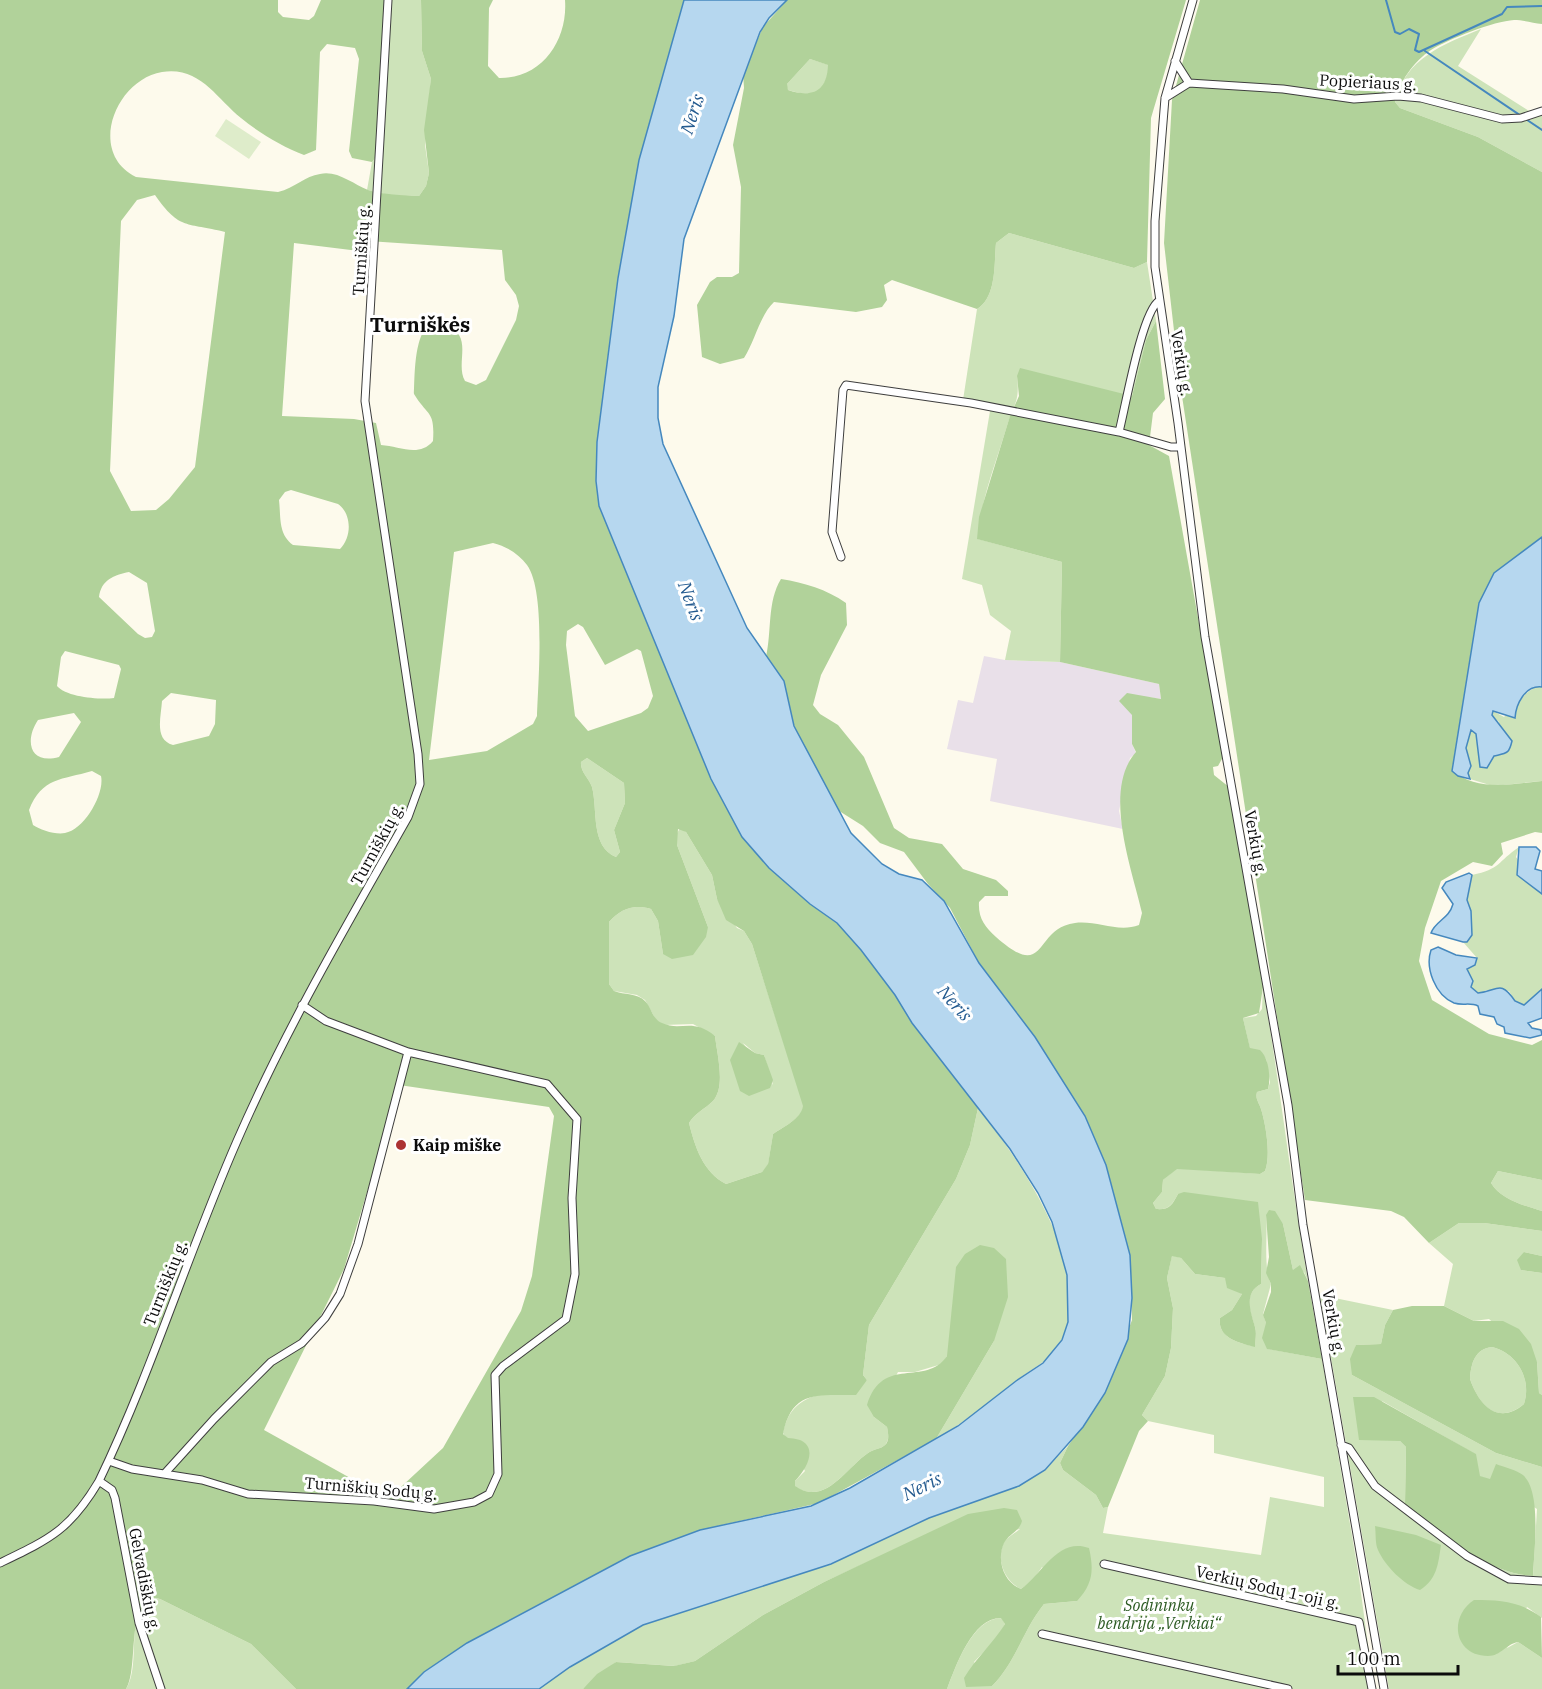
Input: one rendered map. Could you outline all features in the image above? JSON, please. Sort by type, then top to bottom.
[{"type":"street","name":"Turniškių g.","points":[[0,1563],[36,1546],[67,1526],[86,1504],[99,1481],[237,1141],[302,1005],[408,817],[420,783],[418,754],[365,401],[388,0]]},
{"type":"street","name":"Verkių g.","points":[[1193,0],[1165,98],[1154,244],[1159,301],[1182,447],[1205,637],[1288,1105],[1303,1225],[1384,1689]]},
{"type":"street","points":[[1165,98],[1189,83],[1175,61]]},
{"type":"street","name":"Popieriaus g.","points":[[1189,83],[1284,89],[1354,99],[1398,96],[1421,98],[1502,119],[1521,118],[1542,111]]},
{"type":"street","points":[[1119,432],[1144,329],[1154,304],[1159,301]]},
{"type":"street","points":[[841,558],[832,532],[843,390],[846,385],[959,401],[1119,432],[1171,447],[1182,447]]},
{"type":"street","name":"Turniškių Sodų g.","points":[[109,1461],[132,1469],[166,1472],[248,1494],[319,1497],[434,1509],[474,1502],[492,1489],[498,1474],[495,1375],[503,1366],[566,1319],[575,1274],[572,1198],[577,1119],[547,1084],[408,1052],[326,1022],[302,1005]]},
{"type":"street","points":[[166,1472],[213,1419],[271,1362],[302,1343],[325,1318],[340,1294],[358,1244],[408,1052]]},
{"type":"street","points":[[1341,1445],[1348,1446],[1375,1486],[1467,1556],[1497,1575],[1509,1579],[1542,1581]]},
{"type":"street","name":"Gelvadiškių g.","points":[[99,1481],[112,1490],[115,1498],[139,1623],[161,1689]]},
{"type":"street","name":"Verkių Sodų 1-oji g.","points":[[1104,1564],[1355,1620],[1361,1626],[1372,1689]]},
{"type":"street","points":[[1042,1634],[1288,1689]]},
{"type":"shaded area","points":[[984,656],[1005,660],[1060,662],[1159,684],[1161,699],[1148,697],[1132,715],[1132,744],[1136,753],[1130,758],[1119,811],[1123,829],[990,801],[997,759],[947,749],[958,700],[973,703]]},
{"type":"green space","points":[[0,0],[278,0],[278,12],[283,17],[309,20],[314,16],[321,0],[386,0],[376,157],[372,162],[352,158],[349,151],[359,59],[355,48],[327,44],[320,52],[316,150],[304,155],[280,144],[248,124],[206,85],[187,74],[175,71],[162,72],[145,78],[131,88],[120,102],[113,118],[110,135],[113,152],[121,166],[136,177],[278,192],[315,175],[326,173],[339,176],[374,192],[419,196],[426,186],[429,173],[424,130],[431,79],[422,51],[421,0],[493,0],[489,8],[488,66],[499,78],[514,77],[528,72],[549,54],[557,43],[562,29],[565,0],[684,0],[639,160],[618,278],[597,442],[596,481],[599,506],[711,779],[742,837],[769,868],[810,904],[837,923],[861,950],[895,995],[912,1023],[978,1108],[970,1145],[956,1179],[869,1325],[863,1375],[867,1380],[856,1395],[820,1396],[801,1402],[787,1419],[783,1434],[788,1438],[798,1439],[805,1443],[810,1454],[805,1468],[795,1481],[795,1486],[816,1492],[825,1489],[868,1453],[887,1443],[887,1427],[874,1417],[867,1405],[874,1390],[883,1380],[927,1370],[938,1365],[947,1356],[956,1267],[965,1254],[980,1245],[994,1248],[1006,1259],[1008,1297],[994,1341],[936,1439],[819,1503],[700,1530],[630,1556],[467,1643],[424,1672],[407,1689],[296,1689],[251,1644],[160,1599],[149,1600],[141,1607],[137,1619],[130,1679],[126,1689],[0,1689]],"holes":[[[155,195],[178,220],[225,232],[195,467],[169,499],[156,510],[131,511],[110,471],[121,221],[137,200]],[[368,241],[502,250],[505,280],[516,295],[519,306],[516,320],[486,380],[476,385],[465,381],[462,370],[461,340],[452,326],[441,322],[432,323],[420,338],[414,394],[432,419],[433,441],[427,446],[422,449],[409,450],[381,445],[376,423],[354,419],[282,416],[294,243],[367,252]],[[291,490],[338,504],[343,508],[349,526],[347,538],[340,549],[293,545],[285,536],[280,519],[279,500],[285,492]],[[493,543],[507,548],[527,565],[537,595],[540,638],[537,716],[533,724],[487,751],[429,760],[454,552]],[[129,572],[147,583],[155,631],[152,637],[145,638],[138,634],[99,597],[102,586],[113,577]],[[578,624],[583,627],[605,665],[637,649],[641,651],[653,696],[648,708],[641,713],[588,731],[575,716],[566,645],[567,631]],[[65,651],[119,665],[121,669],[114,698],[100,699],[75,695],[57,686],[61,657]],[[171,693],[216,700],[215,724],[209,736],[173,745],[163,738],[160,727],[162,701]],[[74,713],[81,722],[59,757],[49,759],[36,754],[32,749],[31,736],[38,720]],[[587,758],[624,783],[625,803],[614,830],[620,852],[616,857],[602,845],[596,826],[592,787],[582,769],[581,762]],[[92,771],[101,776],[100,792],[86,818],[65,833],[48,832],[33,825],[29,810],[40,791],[54,782]],[[678,829],[686,832],[712,875],[717,899],[726,920],[744,931],[752,944],[803,1106],[795,1119],[773,1134],[768,1164],[762,1172],[726,1184],[711,1173],[701,1158],[689,1123],[717,1095],[720,1070],[715,1036],[700,1027],[662,1023],[656,1019],[642,998],[614,991],[609,984],[609,922],[623,911],[633,907],[651,909],[658,921],[663,954],[672,959],[693,955],[706,937],[708,927],[677,845]],[[399,1085],[549,1107],[554,1116],[532,1276],[521,1311],[443,1448],[388,1499],[264,1430],[344,1269]]]},
{"type":"green space","points":[[386,0],[421,0],[422,51],[431,79],[425,145],[429,173],[426,186],[419,196],[389,195],[367,190],[372,162],[376,157]]},
{"type":"green space","points":[[787,0],[1186,0],[1151,118],[1147,262],[1134,268],[1009,233],[996,243],[991,288],[983,304],[977,309],[892,280],[884,285],[887,300],[882,307],[856,312],[774,302],[765,314],[744,358],[720,364],[702,357],[697,305],[710,282],[717,277],[732,277],[739,273],[741,187],[733,145],[744,88],[743,73],[763,27]],"holes":[[[810,59],[828,65],[825,81],[817,91],[804,93],[788,90],[787,84]]]},
{"type":"green space","points":[[1200,0],[1542,0],[1542,24],[1517,20],[1505,21],[1472,31],[1431,50],[1408,73],[1395,102],[1400,108],[1478,137],[1542,172],[1542,537],[1494,573],[1479,603],[1452,770],[1461,777],[1483,784],[1507,785],[1542,781],[1542,833],[1535,832],[1501,843],[1503,854],[1492,866],[1473,862],[1441,881],[1425,928],[1419,961],[1432,1000],[1489,1034],[1532,1045],[1542,1040],[1542,1180],[1498,1171],[1491,1183],[1507,1198],[1542,1211],[1542,1231],[1484,1223],[1459,1223],[1429,1243],[1404,1217],[1391,1211],[1305,1200],[1180,383],[1164,243],[1172,100]]},
{"type":"green space","points":[[1481,29],[1458,66],[1537,116],[1542,115],[1542,172],[1478,137],[1400,108],[1395,102],[1407,74],[1417,64],[1440,47]]},
{"type":"green space","points":[[810,59],[829,65],[822,88],[805,94],[788,90],[786,85]]},
{"type":"green space","points":[[226,119],[261,142],[249,159],[215,136]]},
{"type":"green space","points":[[1009,233],[1134,268],[1147,262],[1156,321],[1146,340],[1132,396],[1017,376],[1017,397],[985,496],[978,539],[1062,562],[1060,662],[1005,660],[1011,631],[990,615],[982,585],[962,579],[991,405],[963,400],[977,309],[983,304],[991,288],[996,243]]},
{"type":"green space","points":[[1156,321],[1165,399],[1153,413],[1149,445],[1169,456],[1223,757],[1218,766],[1213,767],[1214,775],[1229,787],[1263,987],[1259,1013],[1243,1018],[1250,1048],[1260,1050],[1268,1068],[1268,1089],[1257,1092],[1257,1099],[1265,1123],[1268,1157],[1265,1171],[1260,1174],[1177,1169],[1163,1180],[1162,1192],[1153,1203],[1156,1209],[1168,1208],[1178,1194],[1184,1192],[1258,1202],[1262,1239],[1261,1284],[1255,1288],[1250,1298],[1256,1329],[1255,1347],[1230,1338],[1220,1325],[1220,1318],[1232,1310],[1242,1294],[1227,1288],[1225,1278],[1195,1274],[1181,1258],[1172,1256],[1167,1278],[1173,1308],[1171,1348],[1165,1376],[1142,1415],[1148,1421],[1139,1431],[1108,1507],[1103,1508],[1096,1495],[1063,1470],[1060,1463],[1068,1446],[1105,1393],[1132,1320],[1130,1255],[1106,1165],[1085,1116],[1035,1037],[979,963],[950,908],[904,852],[880,843],[863,826],[836,809],[794,726],[784,681],[766,657],[772,607],[781,579],[815,587],[846,603],[847,625],[821,675],[813,705],[820,714],[838,725],[864,757],[894,828],[909,838],[942,844],[963,869],[996,880],[1008,891],[1008,896],[985,896],[979,902],[979,908],[983,922],[989,930],[1013,950],[1024,955],[1033,954],[1052,934],[1062,927],[1075,923],[1123,928],[1139,925],[1142,913],[1122,830],[1120,808],[1121,787],[1126,768],[1136,752],[1132,744],[1132,715],[1119,701],[1127,693],[1161,699],[1159,684],[1060,662],[1062,562],[977,539],[979,517],[1010,416],[1019,396],[1017,376],[1020,368],[1132,396],[1146,340]]},
{"type":"green space","points":[[1538,686],[1542,687],[1542,781],[1493,786],[1470,779],[1467,773],[1471,766],[1466,748],[1471,729],[1476,734],[1480,767],[1487,768],[1494,755],[1499,755],[1499,722],[1491,715],[1493,711],[1504,717],[1524,696]]},
{"type":"green space","points":[[587,758],[624,783],[625,803],[614,830],[620,852],[616,857],[602,845],[596,826],[592,787],[581,766],[581,762]]},
{"type":"green space","points":[[680,828],[686,832],[712,875],[717,899],[737,928],[744,931],[752,944],[804,1106],[796,1119],[773,1134],[768,1165],[762,1172],[726,1184],[711,1173],[701,1158],[689,1123],[717,1095],[720,1070],[715,1036],[693,1024],[664,1025],[656,1020],[645,1000],[637,995],[614,991],[609,984],[609,922],[623,911],[633,907],[651,909],[658,921],[663,954],[708,927],[677,845],[676,835]],"holes":[[[743,1043],[755,1053],[764,1055],[773,1085]]]},
{"type":"green space","points":[[1519,847],[1516,857],[1542,894],[1542,989],[1524,1005],[1515,1001],[1509,991],[1486,990],[1481,994],[1473,990],[1467,969],[1477,958],[1463,942],[1467,942],[1472,923],[1467,900],[1472,875],[1494,867]]},
{"type":"green space","name":"Sodininkų bendrija „Verkiai“","points":[[1263,987],[1308,1281],[1304,1272],[1293,1270],[1283,1224],[1266,1215],[1266,1260],[1271,1284],[1263,1314],[1268,1349],[1322,1359],[1358,1571],[1374,1689],[947,1689],[960,1656],[982,1626],[991,1620],[1002,1618],[1005,1624],[997,1638],[974,1662],[992,1686],[1007,1667],[1030,1624],[1044,1604],[1077,1601],[1042,1567],[1033,1580],[1021,1589],[1006,1576],[1001,1562],[1001,1549],[1005,1540],[1020,1529],[896,1549],[824,1582],[763,1615],[695,1661],[675,1666],[616,1662],[583,1689],[539,1689],[570,1667],[643,1625],[831,1564],[929,1518],[1019,1486],[1045,1470],[1068,1446],[1060,1463],[1063,1470],[1096,1495],[1103,1508],[1108,1507],[1103,1533],[1261,1555],[1270,1497],[1324,1507],[1324,1477],[1214,1453],[1214,1435],[1148,1421],[1142,1415],[1165,1376],[1171,1348],[1173,1308],[1167,1278],[1172,1255],[1181,1258],[1195,1274],[1225,1278],[1242,1294],[1232,1310],[1220,1318],[1220,1325],[1230,1338],[1255,1346],[1256,1329],[1249,1303],[1252,1292],[1261,1284],[1262,1239],[1178,1194],[1167,1208],[1156,1209],[1153,1203],[1162,1192],[1163,1180],[1177,1168],[1260,1174],[1265,1171],[1268,1157],[1267,1140],[1257,1092],[1268,1089],[1270,1082],[1266,1059],[1250,1049],[1243,1018],[1256,1016],[1262,1009]]},
{"type":"green space","points":[[739,1042],[755,1053],[764,1055],[773,1080],[770,1088],[749,1096],[740,1091],[730,1060]]},
{"type":"green space","points":[[978,1108],[1033,1188],[1050,1221],[1063,1255],[1070,1287],[1069,1318],[1058,1346],[1043,1362],[936,1439],[994,1341],[947,1356],[942,1364],[915,1372],[898,1372],[874,1417],[887,1427],[887,1443],[868,1453],[825,1489],[816,1492],[805,1491],[794,1486],[795,1481],[805,1471],[783,1433],[786,1422],[797,1406],[805,1400],[824,1394],[846,1395],[867,1380],[863,1375],[869,1325],[956,1179],[970,1145]]},
{"type":"green space","points":[[1498,1171],[1542,1180],[1542,1211],[1514,1201],[1495,1189],[1491,1183]]},
{"type":"green space","points":[[1269,1210],[1275,1211],[1283,1224],[1293,1270],[1300,1265],[1308,1281],[1322,1359],[1267,1349],[1262,1338],[1266,1323],[1263,1315],[1271,1292],[1271,1284],[1266,1273],[1269,1257],[1266,1215]]},
{"type":"green space","points":[[1459,1223],[1484,1223],[1542,1231],[1542,1256],[1524,1252],[1521,1270],[1542,1273],[1542,1395],[1539,1393],[1537,1362],[1489,1319],[1474,1321],[1444,1306],[1453,1264],[1429,1243]]},
{"type":"green space","points":[[1524,1252],[1542,1256],[1542,1273],[1521,1270],[1517,1260]]},
{"type":"green space","points":[[1320,1295],[1393,1310],[1385,1325],[1381,1344],[1356,1345],[1352,1375],[1496,1453],[1542,1467],[1542,1618],[1527,1607],[1507,1648],[1518,1642],[1542,1658],[1542,1689],[1389,1689]],"holes":[[[1382,1401],[1475,1454],[1479,1476],[1490,1480],[1537,1509],[1533,1576],[1515,1573],[1481,1559],[1464,1549],[1405,1504],[1406,1447],[1400,1441]]]},
{"type":"green space","points":[[1412,1306],[1444,1306],[1474,1321],[1503,1321],[1519,1329],[1531,1344],[1537,1362],[1539,1393],[1542,1395],[1542,1467],[1496,1453],[1352,1375],[1350,1359],[1356,1345],[1381,1344],[1385,1325],[1393,1310]],"holes":[[[1486,1348],[1501,1350],[1515,1361],[1526,1385],[1524,1404],[1506,1413],[1498,1413],[1484,1404],[1470,1379],[1471,1368],[1478,1354]]]},
{"type":"green space","points":[[1486,1348],[1501,1350],[1515,1361],[1526,1385],[1524,1404],[1505,1413],[1490,1410],[1478,1397],[1470,1379],[1475,1358]]},
{"type":"green space","points":[[1353,1397],[1374,1397],[1476,1454],[1480,1476],[1490,1479],[1496,1464],[1523,1475],[1533,1494],[1535,1508],[1533,1576],[1498,1568],[1481,1560],[1448,1539],[1405,1504],[1406,1447],[1400,1441],[1359,1440]]},
{"type":"green space","points":[[1004,1508],[1017,1510],[1022,1521],[1019,1528],[1004,1543],[1001,1557],[1003,1570],[1015,1586],[1021,1589],[1052,1558],[1068,1548],[1078,1546],[1089,1548],[1092,1570],[1089,1583],[1077,1601],[1044,1604],[1030,1624],[1007,1667],[992,1686],[966,1687],[964,1678],[1005,1624],[1001,1618],[991,1620],[974,1634],[960,1656],[947,1689],[583,1689],[597,1674],[616,1662],[674,1666],[695,1661],[763,1615],[824,1582],[968,1514]]},
{"type":"green space","points":[[1375,1526],[1416,1535],[1441,1545],[1436,1571],[1426,1586],[1420,1590],[1414,1588],[1390,1568],[1377,1548]]},
{"type":"green space","points":[[151,1598],[160,1599],[251,1644],[296,1689],[126,1689],[131,1679],[138,1614]]},
{"type":"green space","points":[[1474,1600],[1509,1603],[1525,1608],[1541,1617],[1542,1658],[1518,1642],[1488,1656],[1468,1650],[1458,1634],[1458,1625],[1460,1616]]},
{"type":"water","name":"Neris","points":[[684,0],[787,0],[769,18],[760,32],[684,239],[674,316],[658,387],[658,418],[663,444],[747,628],[784,681],[794,726],[851,833],[882,864],[899,874],[922,880],[944,901],[979,963],[1035,1037],[1085,1116],[1106,1165],[1130,1255],[1132,1298],[1128,1339],[1105,1393],[1083,1427],[1045,1470],[1019,1486],[929,1518],[831,1564],[643,1625],[570,1667],[539,1689],[407,1689],[424,1672],[467,1643],[630,1556],[700,1530],[811,1506],[850,1488],[958,1426],[1043,1363],[1062,1340],[1068,1322],[1067,1275],[1052,1222],[1038,1193],[1010,1149],[912,1023],[895,995],[861,950],[837,923],[810,904],[769,868],[742,837],[711,779],[599,506],[596,481],[597,442],[618,278],[639,160]]},
{"type":"water","points":[[1542,537],[1542,687],[1531,689],[1522,696],[1515,718],[1493,711],[1492,715],[1512,741],[1508,751],[1494,756],[1487,768],[1480,767],[1476,734],[1471,730],[1466,748],[1471,766],[1468,773],[1470,779],[1458,776],[1452,771],[1479,603],[1494,573]]},
{"type":"water","points":[[1519,847],[1536,847],[1540,851],[1535,869],[1542,871],[1542,894],[1517,875]]},
{"type":"water","points":[[1469,873],[1472,875],[1467,900],[1471,911],[1472,935],[1467,942],[1463,942],[1431,933],[1453,904],[1442,888],[1446,882]]},
{"type":"water","points":[[1438,947],[1456,955],[1477,958],[1475,965],[1467,969],[1473,981],[1471,987],[1478,993],[1502,988],[1515,1001],[1524,1005],[1542,989],[1542,1018],[1528,1023],[1532,1028],[1541,1030],[1542,1035],[1530,1038],[1505,1033],[1504,1027],[1497,1024],[1494,1017],[1480,1014],[1478,1006],[1457,1004],[1447,999],[1433,980],[1429,965],[1431,950]]},
{"type":"waterway","points":[[1386,0],[1395,32],[1400,34],[1409,29],[1419,34],[1415,50],[1419,52],[1502,14],[1507,7],[1542,6]]},
{"type":"waterway","points":[[1425,51],[1542,130]]},
{"type":"place","name":"Kaip miške","points":[[401,1145]]},
{"type":"district","name":"Turniškės","points":[[420,324]]}]
